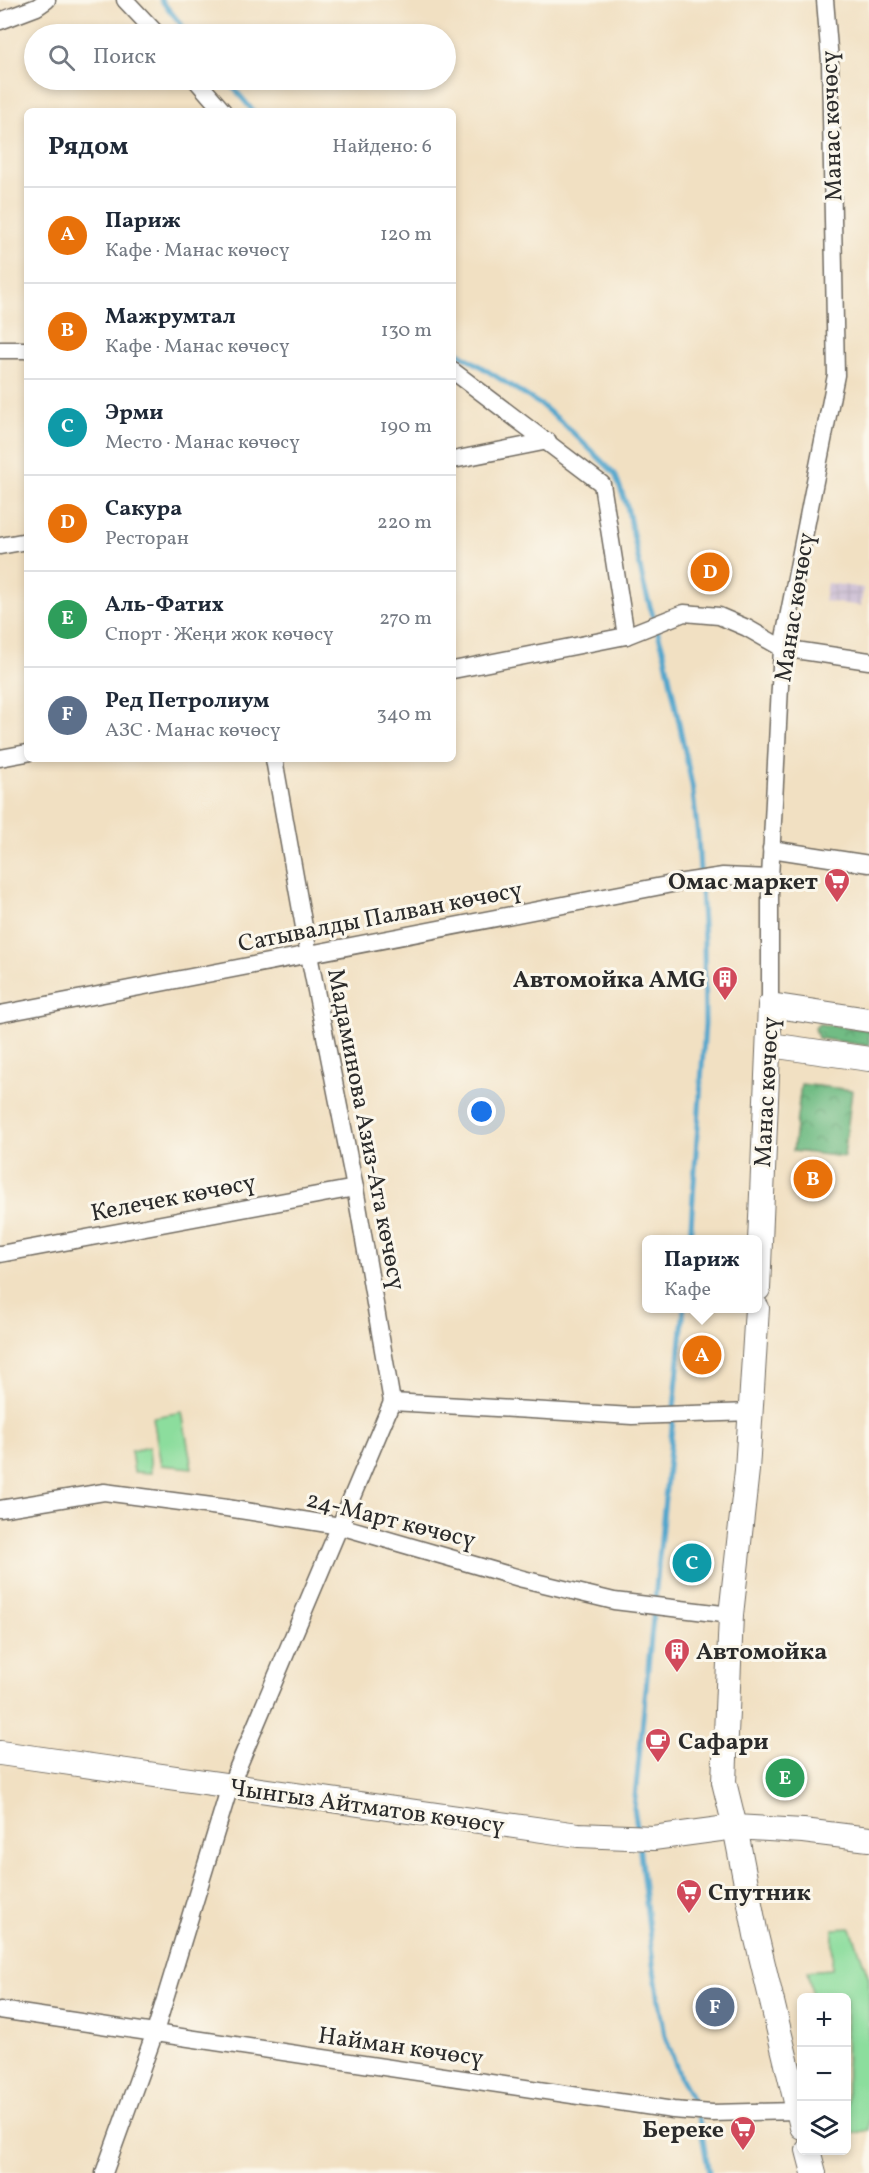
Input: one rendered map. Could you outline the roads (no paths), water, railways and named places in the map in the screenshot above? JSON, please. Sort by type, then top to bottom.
[{"type":"main road","points":[[770,1005],[869,1020]]},
{"type":"main road","name":"Манас көчөсү","points":[[761,1235],[770,1005]]},
{"type":"main road","points":[[770,1045],[869,1059]]},
{"type":"main road","points":[[757,1313],[752,1412],[731,1615],[723,1782],[735,1827],[756,1935],[797,2110]]},
{"type":"main road","name":"Чынгыз Айтматов көчөсү","points":[[0,1753],[578,1835],[653,1838],[735,1827],[803,1831],[869,1839]]},
{"type":"main road","points":[[809,2155],[813,2173]]},
{"type":"street","points":[[0,21],[37,7],[47,0]]},
{"type":"street","points":[[125,0],[148,24]]},
{"type":"street","name":"Манас көчөсү","points":[[770,1005],[771,849],[782,648],[836,375],[830,61],[825,0]]},
{"type":"street","points":[[205,90],[220,108]]},
{"type":"street","points":[[0,350],[24,350]]},
{"type":"street","points":[[456,373],[602,484],[632,634]]},
{"type":"street","points":[[456,459],[548,441]]},
{"type":"street","points":[[0,546],[24,542]]},
{"type":"street","points":[[456,669],[632,634],[684,613],[719,616],[747,628],[782,648],[869,661]]},
{"type":"street","points":[[0,758],[24,754]]},
{"type":"street","name":"Мадаминова Азиз-Ата көчөсү","points":[[275,762],[309,955],[355,1188],[392,1402]]},
{"type":"street","points":[[771,849],[869,864]]},
{"type":"street","name":"Сатывалды Палван көчөсү","points":[[0,1014],[677,883],[723,876],[771,878]]},
{"type":"street","name":"Келечек көчөсү","points":[[0,1254],[355,1188]]},
{"type":"street","points":[[104,2173],[154,2032],[230,1786],[392,1402],[632,1416],[752,1412]]},
{"type":"street","name":"24-Март көчөсү","points":[[0,1509],[104,1492],[340,1526],[523,1579],[614,1601],[731,1615]]},
{"type":"street","name":"Найман көчөсү","points":[[0,2010],[673,2110],[797,2119]]},
{"type":"waterway","points":[[161,0],[181,24]]},
{"type":"waterway","points":[[235,90],[250,108]]},
{"type":"waterway","points":[[456,351],[541,405],[563,423],[615,474],[627,506],[644,586],[665,656],[692,785],[698,837],[704,941],[705,1024],[690,1235]]},
{"type":"waterway","points":[[638,1832],[634,1808],[684,1313]]},
{"type":"waterway","points":[[639,1844],[653,1964],[665,2036],[681,2079],[697,2108],[709,2173]]},
{"type":"place","name":"Сакура","points":[[710,572]]},
{"type":"place","name":"Омас маркет","points":[[837,904]]},
{"type":"place","name":"Автомойка AMG","points":[[725,1002]]},
{"type":"place","name":"Мажрумтал","points":[[813,1179]]},
{"type":"place","name":"Париж","points":[[702,1355]]},
{"type":"place","name":"Эрми","points":[[692,1563]]},
{"type":"place","name":"Автомойка","points":[[677,1674]]},
{"type":"place","name":"Сафари","points":[[658,1764]]},
{"type":"place","name":"Аль-Фатих","points":[[785,1778]]},
{"type":"place","name":"Спутник","points":[[689,1915]]},
{"type":"place","name":"Ред Петролиум","points":[[715,2007]]},
{"type":"place","name":"Береке","points":[[743,2152]]}]
